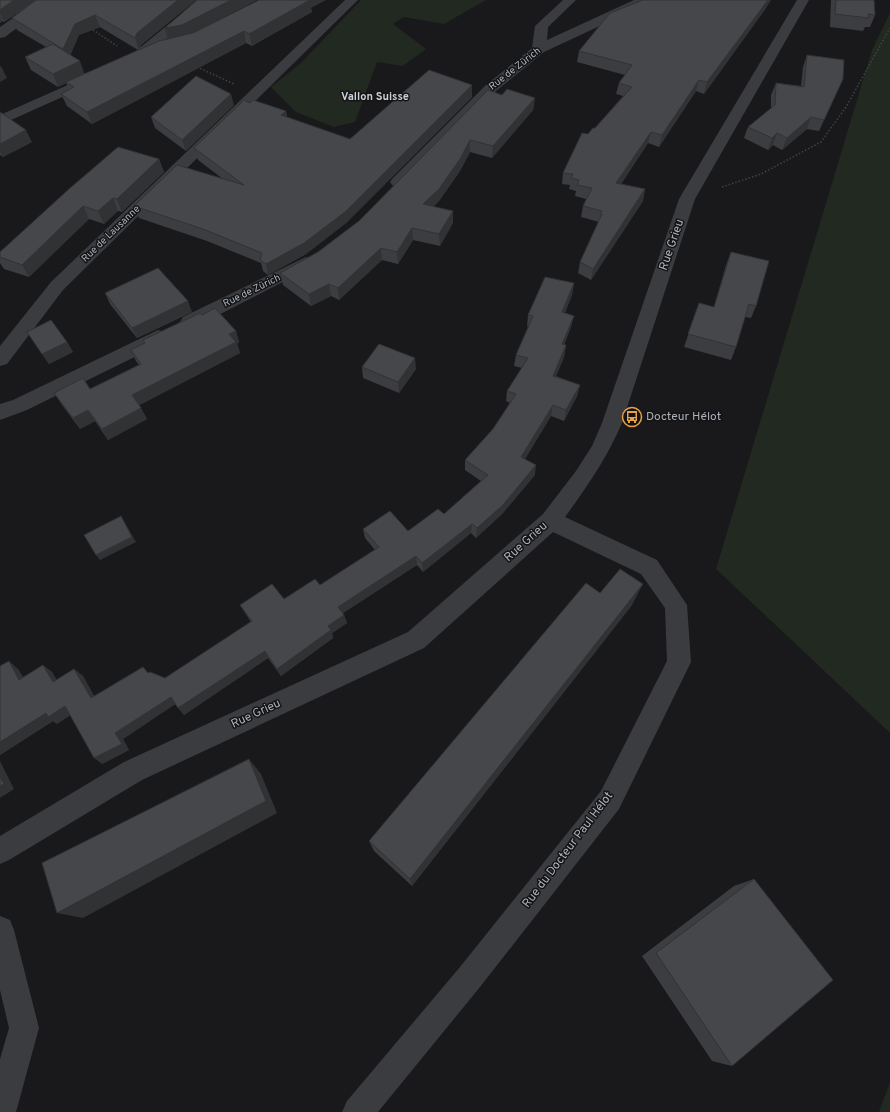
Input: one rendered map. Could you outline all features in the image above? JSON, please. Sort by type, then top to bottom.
[{"type":"street","points":[[0,34],[48,0]]},
{"type":"street","points":[[136,58],[206,0]]},
{"type":"street","name":"Rue de Lausanne","points":[[0,359],[57,286],[197,151],[253,94],[352,0]]},
{"type":"street","points":[[538,49],[542,26],[570,0]]},
{"type":"street","name":"Rue de Zürich","points":[[385,195],[491,88],[538,49],[644,0]]},
{"type":"street","name":"Rue Grieu","points":[[0,851],[133,771],[416,640],[551,520],[583,477],[600,450],[606,436],[687,198],[803,0]]},
{"type":"street","points":[[121,65],[165,47]]},
{"type":"street","points":[[0,121],[107,72]]},
{"type":"street","name":"Rue de Zürich","points":[[0,412],[20,404],[270,283],[319,255]]},
{"type":"street","name":"Rue du Docteur Paul Hélot","points":[[358,1112],[470,977],[610,800],[679,662],[676,605],[649,567],[577,534],[551,520]]},
{"type":"street","points":[[0,930],[24,1028],[0,1112]]},
{"type":"path","points":[[85,25],[136,58]]},
{"type":"path","points":[[687,198],[761,174],[821,142],[846,107],[890,28]]},
{"type":"path","points":[[165,47],[253,94]]},
{"type":"shaded area","points":[[361,0],[486,0],[444,24],[404,17],[393,24],[426,49],[403,66],[377,62],[355,122],[334,127],[296,112],[271,87],[301,63]]},
{"type":"shaded area","points":[[890,13],[890,733],[716,569],[872,50]]},
{"type":"shaded area","points":[[890,1082],[890,1112],[879,1112]]},
{"type":"building","points":[[0,0],[14,0],[0,10]]},
{"type":"building","points":[[36,0],[178,0],[137,33],[135,38],[95,15],[75,24],[63,49],[12,18]]},
{"type":"building","points":[[197,0],[231,0],[182,25],[165,28]]},
{"type":"building","points":[[259,0],[310,0],[249,34],[244,31],[87,112],[61,94],[74,87],[66,82],[159,41],[193,33]]},
{"type":"building","points":[[643,0],[768,0],[707,82],[699,80],[662,135],[651,132],[616,183],[645,189],[593,269],[580,262],[602,211],[583,206],[592,188],[577,185],[579,180],[571,178],[573,174],[563,173],[582,133],[588,134],[593,128],[595,128],[632,87],[619,83],[632,65],[579,51],[610,13]]},
{"type":"building","points":[[836,0],[874,0],[875,15],[868,14],[869,18],[835,14]]},
{"type":"building","points":[[53,44],[80,61],[53,74],[25,57]]},
{"type":"building","points":[[807,55],[844,60],[843,79],[824,120],[811,117],[787,138],[777,133],[772,138],[748,127],[775,105],[776,83],[804,87]]},
{"type":"building","points":[[429,70],[472,85],[345,212],[304,243],[266,264],[260,260],[262,253],[203,229],[134,206],[177,165],[244,185],[194,148],[244,100],[250,103],[253,100],[286,111],[281,115],[350,139]]},
{"type":"building","points":[[196,76],[231,94],[182,140],[151,117]]},
{"type":"building","points":[[507,89],[535,98],[493,146],[470,140],[460,159],[439,189],[423,204],[453,211],[439,234],[412,228],[397,252],[381,248],[338,288],[329,284],[309,294],[280,273],[318,252],[359,221],[488,90],[502,95]]},
{"type":"building","points":[[0,112],[26,130],[0,144]]},
{"type":"building","points":[[118,147],[159,159],[117,199],[113,198],[98,211],[83,206],[22,265],[0,257],[0,252]]},
{"type":"building","points":[[731,252],[769,261],[756,306],[749,304],[736,347],[688,334],[699,303],[714,307]]},
{"type":"building","points":[[158,268],[188,301],[132,328],[105,293]]},
{"type":"building","points":[[545,277],[574,283],[562,312],[574,316],[562,344],[566,345],[553,376],[580,385],[566,410],[553,405],[521,457],[536,465],[503,505],[477,528],[472,524],[422,563],[416,556],[338,607],[344,615],[328,626],[331,630],[277,669],[265,651],[178,708],[171,697],[115,733],[122,744],[94,758],[65,706],[48,717],[46,713],[0,742],[0,666],[9,661],[19,680],[43,665],[53,682],[74,669],[91,698],[143,667],[148,673],[150,672],[165,678],[252,621],[240,605],[272,584],[284,599],[315,579],[320,585],[379,547],[363,529],[390,511],[408,531],[438,509],[444,514],[488,475],[465,460],[493,429],[516,394],[507,391],[528,358],[516,355],[533,316],[528,315]]},
{"type":"building","points":[[215,308],[236,331],[229,334],[236,342],[132,395],[141,408],[102,429],[88,410],[73,418],[54,393],[83,378],[90,389],[141,364],[131,350],[145,343],[143,340],[200,313],[202,315]]},
{"type":"building","points":[[51,320],[67,342],[42,354],[27,332]]},
{"type":"building","points":[[379,344],[415,358],[398,382],[362,367]]},
{"type":"building","points":[[121,516],[132,537],[96,555],[84,535]]},
{"type":"building","points":[[620,569],[643,584],[410,879],[369,841],[586,583],[600,593]]},
{"type":"building","points":[[249,759],[266,801],[57,913],[42,863]]},
{"type":"building","points":[[0,777],[4,784],[0,786]]},
{"type":"building","points":[[754,879],[833,980],[732,1066],[656,953]]},
{"type":"place","name":"Docteur Hélot","points":[[632,417]]},
{"type":"district","name":"Vallon Suisse","points":[[375,97]]}]
